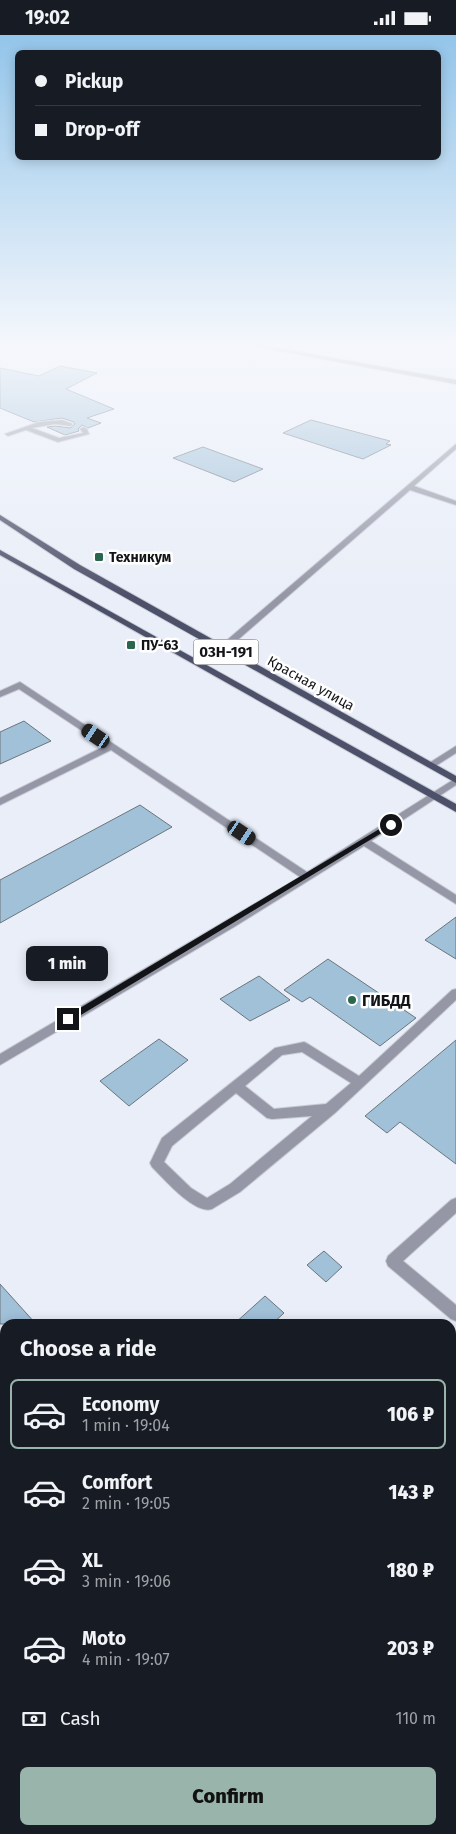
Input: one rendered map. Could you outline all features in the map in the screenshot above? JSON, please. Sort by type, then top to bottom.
[{"type":"main road","name":"Красная улица","points":[[0,517],[77,567],[456,780]]},
{"type":"main road","name":"03Н-191","points":[[0,552],[456,809]]},
{"type":"lane","points":[[8,434],[27,428],[58,440],[86,434],[83,429]]},
{"type":"lane","points":[[222,649],[456,446]]},
{"type":"lane","points":[[409,487],[456,503]]},
{"type":"lane","points":[[0,694],[20,685],[307,877]]},
{"type":"lane","points":[[0,801],[112,747]]},
{"type":"lane","points":[[431,765],[456,749]]},
{"type":"lane","points":[[0,1060],[307,877],[433,797],[456,780]]},
{"type":"lane","points":[[364,841],[456,900]]},
{"type":"lane","points":[[360,1083],[304,1047],[280,1051],[167,1142],[158,1163],[186,1192],[207,1205],[235,1188],[330,1109],[360,1083],[456,993]]},
{"type":"lane","points":[[236,1086],[272,1113],[330,1109]]},
{"type":"lane","points":[[456,1204],[393,1261],[456,1314]]},
{"type":"building","points":[[49,428],[70,428],[79,428],[79,431],[65,435]]},
{"type":"building","points":[[294,428],[341,428],[390,441],[386,444],[391,445],[363,459],[283,433]]},
{"type":"building","points":[[203,447],[263,469],[234,482],[173,458]]},
{"type":"building","points":[[24,721],[51,741],[0,764],[0,732]]},
{"type":"building","points":[[140,805],[172,827],[0,923],[0,880]]},
{"type":"building","points":[[456,917],[456,959],[425,940]]},
{"type":"building","name":"ГИБДД","points":[[328,959],[416,1018],[380,1046],[310,997],[302,1002],[284,990]]},
{"type":"building","points":[[259,976],[290,1000],[250,1021],[220,999]]},
{"type":"building","points":[[159,1039],[188,1060],[129,1106],[100,1081]]},
{"type":"building","points":[[456,1040],[456,1164],[400,1122],[387,1133],[365,1116]]},
{"type":"building","points":[[324,1251],[342,1267],[326,1282],[307,1265]]},
{"type":"building","points":[[0,1284],[32,1319],[0,1319]]},
{"type":"building","points":[[265,1296],[284,1313],[277,1319],[240,1319]]},
{"type":"place","name":"Техникум","points":[[99,557]]},
{"type":"place","name":"ПУ-63","points":[[131,645]]},
{"type":"place","name":"ГИБДД","points":[[352,1000]]},
{"type":"route","points":[[68,1019],[391,825]]}]
